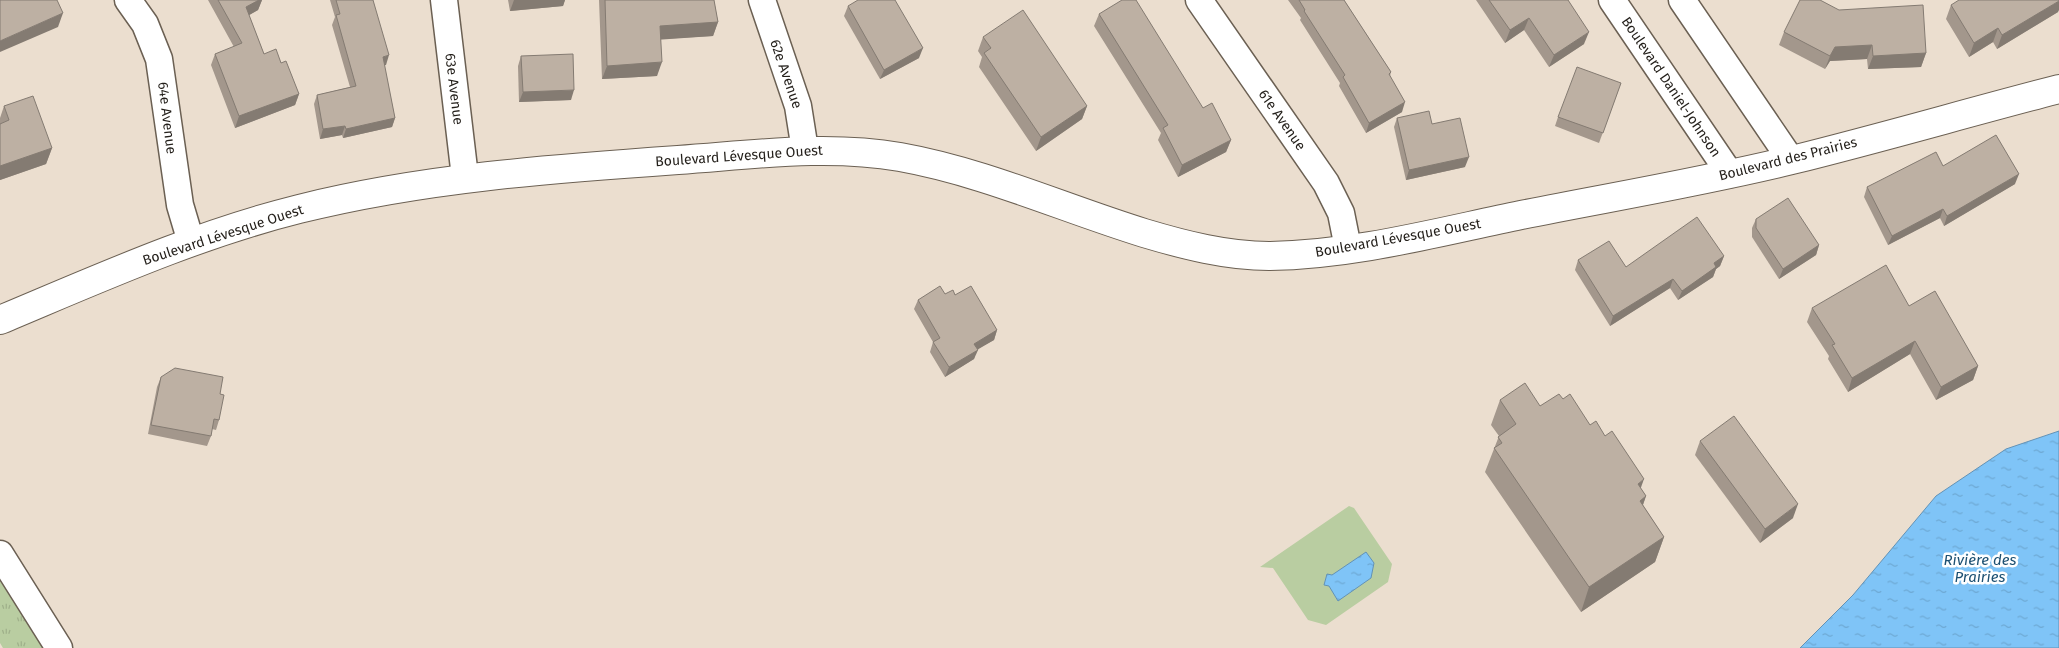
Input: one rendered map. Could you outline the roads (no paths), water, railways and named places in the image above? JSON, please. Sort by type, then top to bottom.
[{"type":"street","name":"64e Avenue","points":[[128,0],[145,24],[160,59],[180,205],[191,242]]},
{"type":"street","name":"63e Avenue","points":[[444,0],[465,177]]},
{"type":"street","name":"62e Avenue","points":[[762,0],[798,106],[805,150]]},
{"type":"street","name":"61e Avenue","points":[[1199,0],[1326,183],[1341,213],[1348,248]]},
{"type":"street","name":"Boulevard Daniel-Johnson","points":[[1612,0],[1730,174]]},
{"type":"street","points":[[1682,0],[1791,160]]},
{"type":"street","name":"Boulevard des Prairies","points":[[1515,216],[1730,174],[1791,160],[2059,89]]},
{"type":"street","name":"Boulevard Lévesque Ouest","points":[[0,320],[115,271],[191,242],[301,208],[382,191],[465,177],[805,150],[866,152],[937,166],[1147,234],[1216,250],[1267,256],[1301,254],[1398,240],[1515,216]]},
{"type":"street","points":[[0,554],[59,648]]},
{"type":"water","name":"Rivière des Prairies","points":[[2059,431],[2059,648],[1800,648],[1853,595],[1936,496],[2006,449]]},
{"type":"water","points":[[1366,552],[1374,563],[1371,578],[1338,601],[1329,586],[1324,585],[1327,574],[1332,575]]}]
